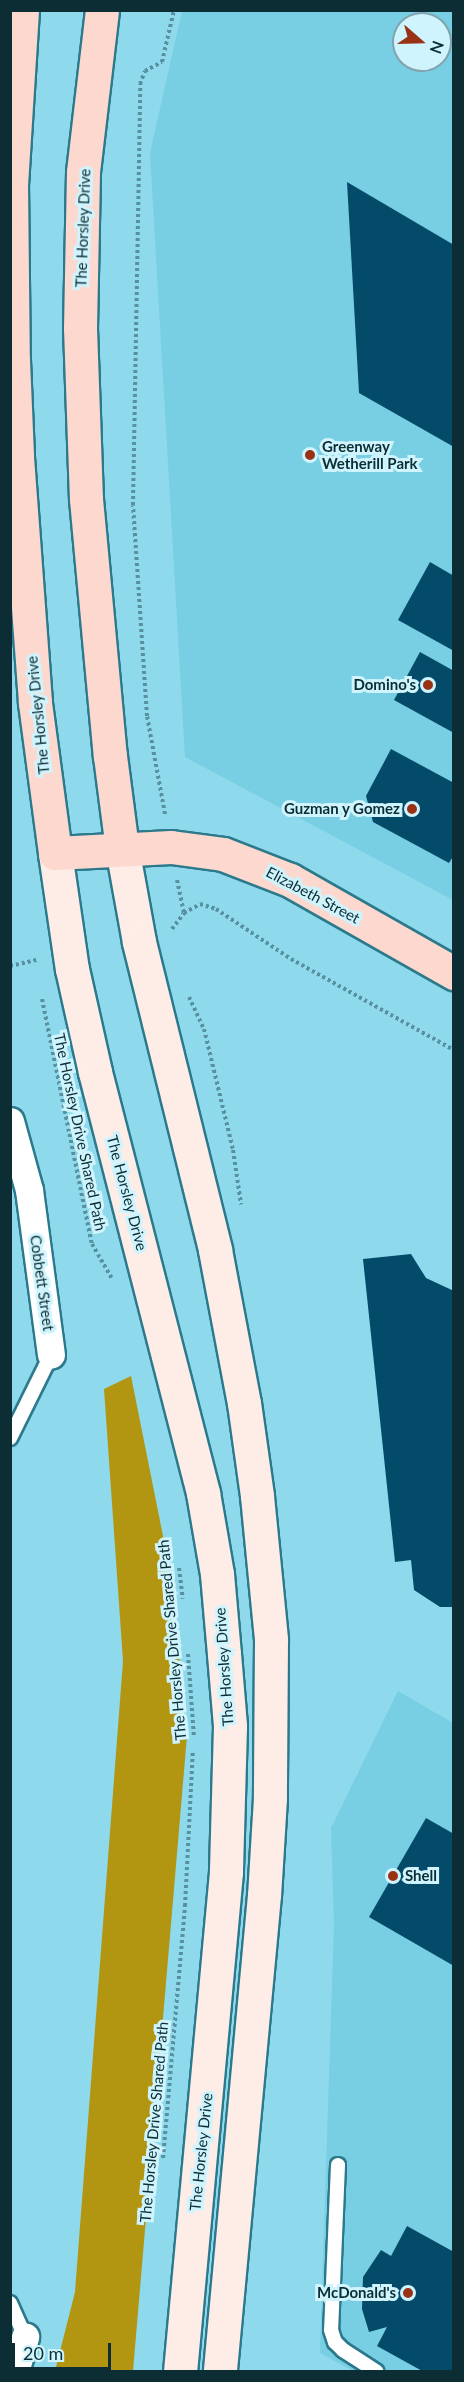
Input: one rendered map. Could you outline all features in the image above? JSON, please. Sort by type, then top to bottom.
[{"type":"main road","name":"The Horsley Drive","points":[[22,10],[11,183],[13,360],[17,457],[35,703],[72,969],[203,1493],[217,1574],[230,1726],[226,1872],[180,2372]]},
{"type":"main road","name":"The Horsley Drive","points":[[102,10],[83,172],[80,328],[86,499],[107,733],[122,848],[139,942],[215,1250],[244,1403],[260,1518],[271,1640],[270,1787],[264,1895],[220,2372]]},
{"type":"main road","name":"Elizabeth Street","points":[[55,853],[122,848],[183,848],[223,855],[258,866],[290,880],[453,973]]},
{"type":"street","name":"Cobbett Street","points":[[10,1120],[29,1190],[51,1355]]},
{"type":"street","points":[[15,2372],[25,2336]]},
{"type":"lane","name":"Cobbett Street","points":[[10,1438],[51,1355]]},
{"type":"lane","points":[[338,2165],[331,2330],[334,2342],[377,2372]]},
{"type":"lane","points":[[10,2303],[25,2336]]},
{"type":"path","points":[[159,771],[147,716],[133,505],[140,84],[146,71],[162,62],[174,10]]},
{"type":"path","points":[[10,966],[38,960],[39,971]]},
{"type":"path","name":"The Horsley Drive Shared Path","points":[[41,993],[92,1244],[117,1288]]},
{"type":"path","name":"The Horsley Drive Shared Path","points":[[179,1563],[184,1607]]},
{"type":"path","name":"The Horsley Drive Shared Path","points":[[163,2163],[185,1906],[194,1737],[187,1642]]},
{"type":"shaded area","name":"Greenway Wetherill Park","points":[[182,11],[453,11],[453,900],[185,757],[150,153]]},
{"type":"shaded area","points":[[131,1376],[172,1581],[187,1736],[133,2371],[55,2371],[75,2292],[123,1661],[104,1389]]},
{"type":"shaded area","points":[[398,1691],[453,1723],[453,2371],[353,2371],[320,2353],[334,1924],[331,1828]]},
{"type":"building","points":[[347,182],[454,245],[454,447],[359,393]]},
{"type":"building","points":[[430,562],[454,576],[454,651],[398,620]]},
{"type":"building","name":"Domino's","points":[[420,652],[454,671],[454,733],[394,700]]},
{"type":"building","name":"Guzman y Gomez","points":[[391,749],[454,783],[454,855],[449,863],[373,822],[366,796]]},
{"type":"building","points":[[411,1254],[426,1278],[454,1291],[454,1607],[440,1607],[414,1590],[411,1560],[395,1562],[363,1259]]},
{"type":"building","points":[[426,1818],[454,1834],[454,1966],[369,1917]]},
{"type":"building","name":"McDonald's","points":[[407,2226],[454,2252],[454,2372],[424,2372],[377,2346],[387,2327],[369,2332],[362,2309],[363,2277],[381,2250],[391,2256]]},
{"type":"place","name":"Greenway Wetherill Park","points":[[310,455]]},
{"type":"place","name":"Domino's","points":[[428,685]]},
{"type":"place","name":"Guzman y Gomez","points":[[412,809]]},
{"type":"place","name":"Shell","points":[[393,1876]]},
{"type":"place","name":"McDonald's","points":[[408,2293]]}]
